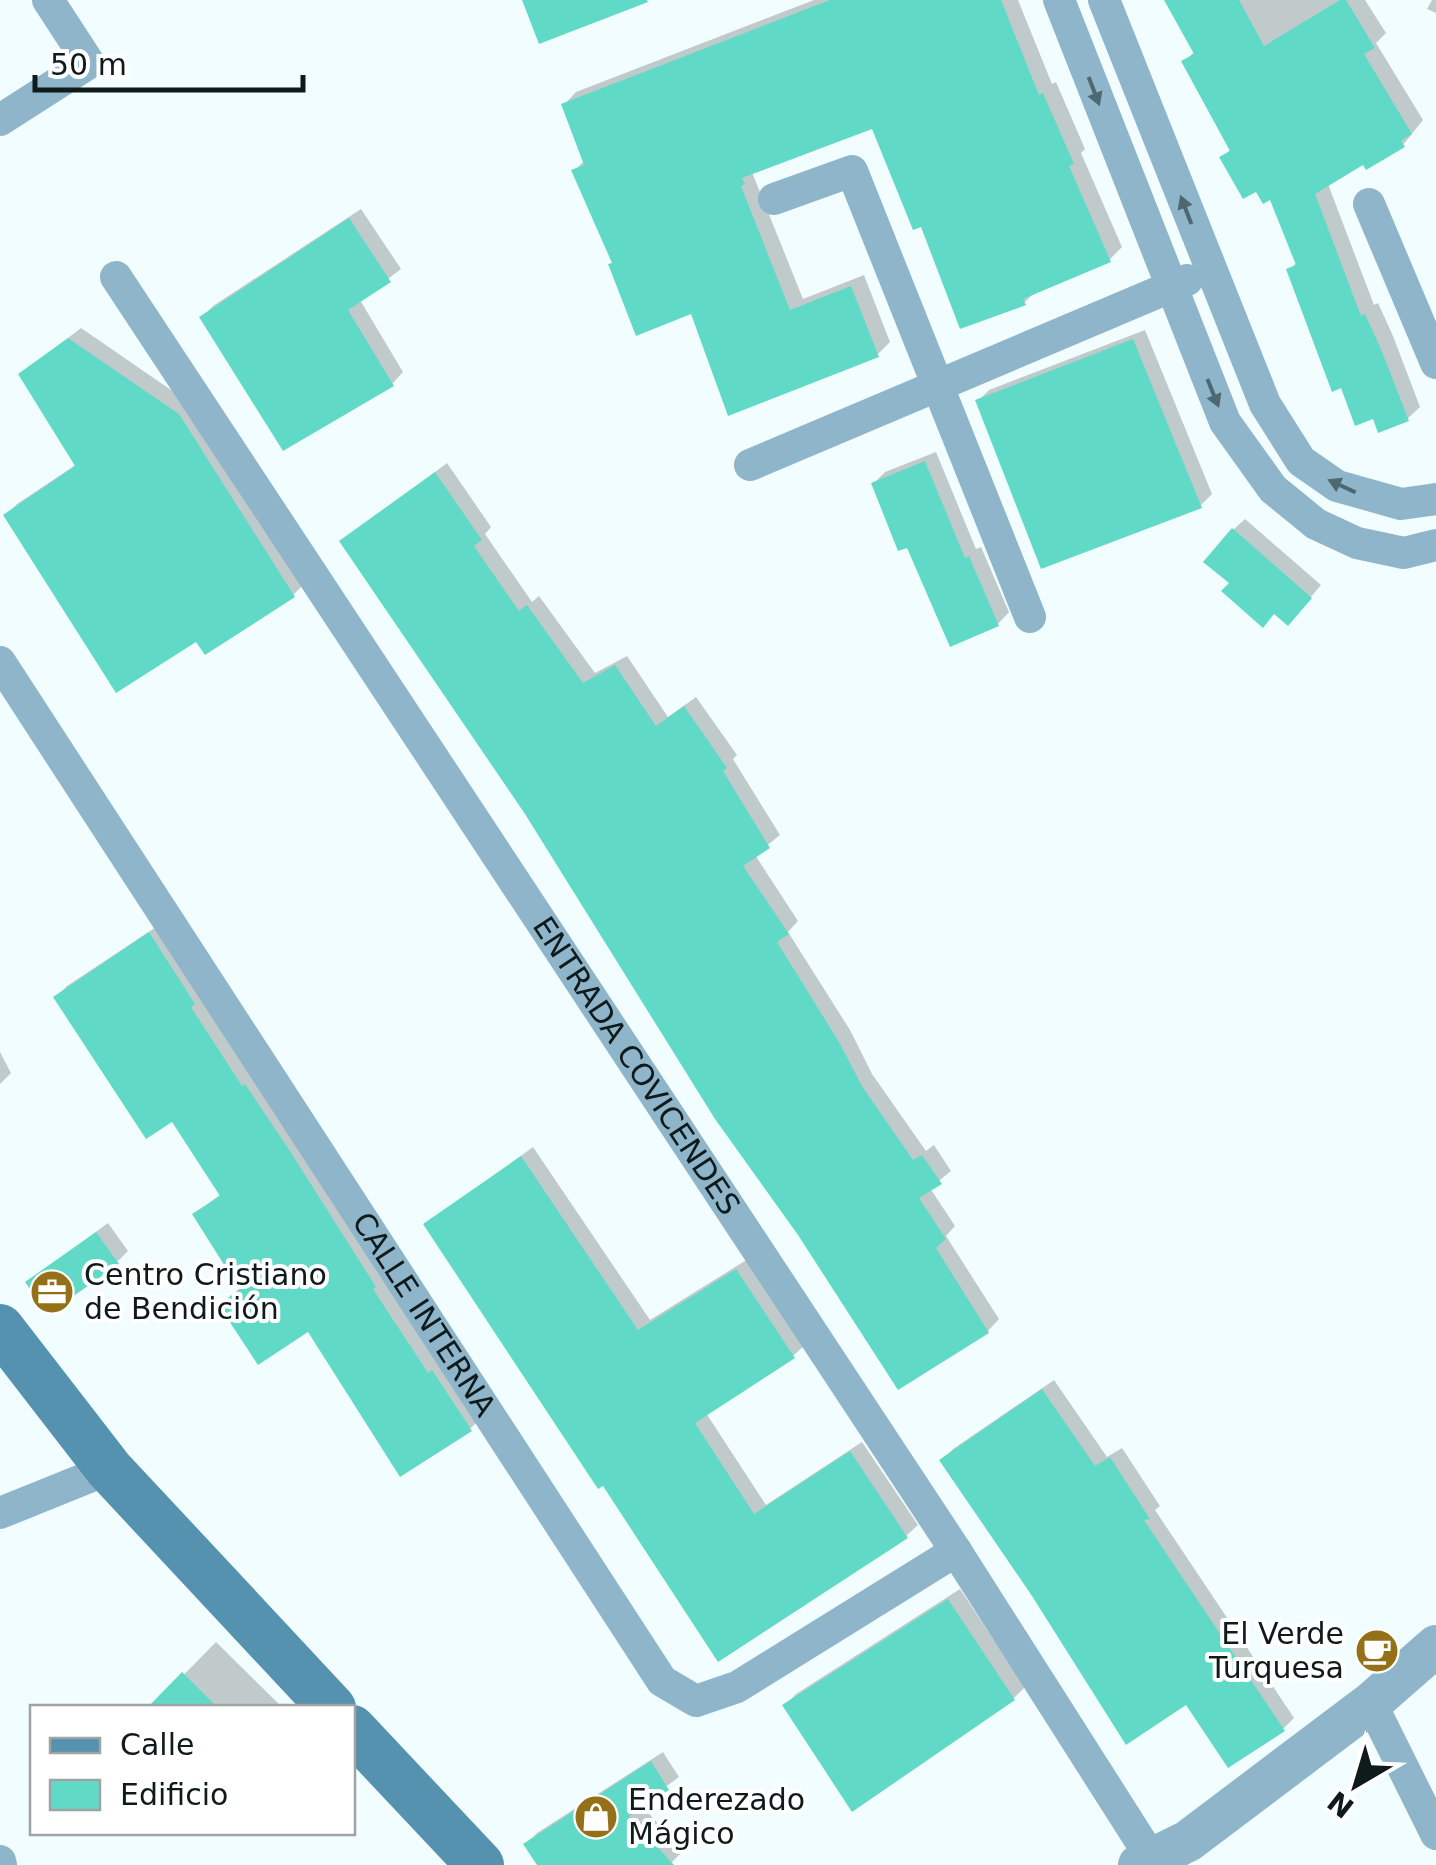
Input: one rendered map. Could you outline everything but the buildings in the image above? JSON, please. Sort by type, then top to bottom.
[{"type":"main road","points":[[0,1328],[108,1469],[329,1705]]},
{"type":"main road","points":[[355,1732],[480,1865]]},
{"type":"street","points":[[0,120],[89,62],[48,0]]},
{"type":"street","points":[[1059,0],[1225,422],[1272,488],[1316,524],[1357,543],[1404,553],[1436,545]]},
{"type":"street","points":[[1104,0],[1265,404],[1301,461],[1337,486],[1367,497],[1401,504],[1436,499]]},
{"type":"street","points":[[1128,178],[1168,165]]},
{"type":"street","points":[[774,199],[852,171],[1030,617]]},
{"type":"street","points":[[1369,204],[1436,363]]},
{"type":"street","points":[[750,465],[1169,286],[1211,274]]},
{"type":"street","name":"ENTRADA COVICENDES","points":[[116,277],[956,1551],[1171,1858]]},
{"type":"street","name":"CALLE INTERNA","points":[[0,662],[662,1680],[696,1701],[737,1687],[956,1551]]},
{"type":"street","points":[[0,1513],[108,1469]]},
{"type":"street","points":[[1171,1858],[1371,1703],[1436,1646]]},
{"type":"street","points":[[1371,1703],[1436,1834]]},
{"type":"place","name":"Centro Cristiano de Bendición","points":[[52,1292]]},
{"type":"place","name":"El Verde Turquesa","points":[[1377,1651]]},
{"type":"place","name":"Enderezado Mágico","points":[[596,1817]]}]
